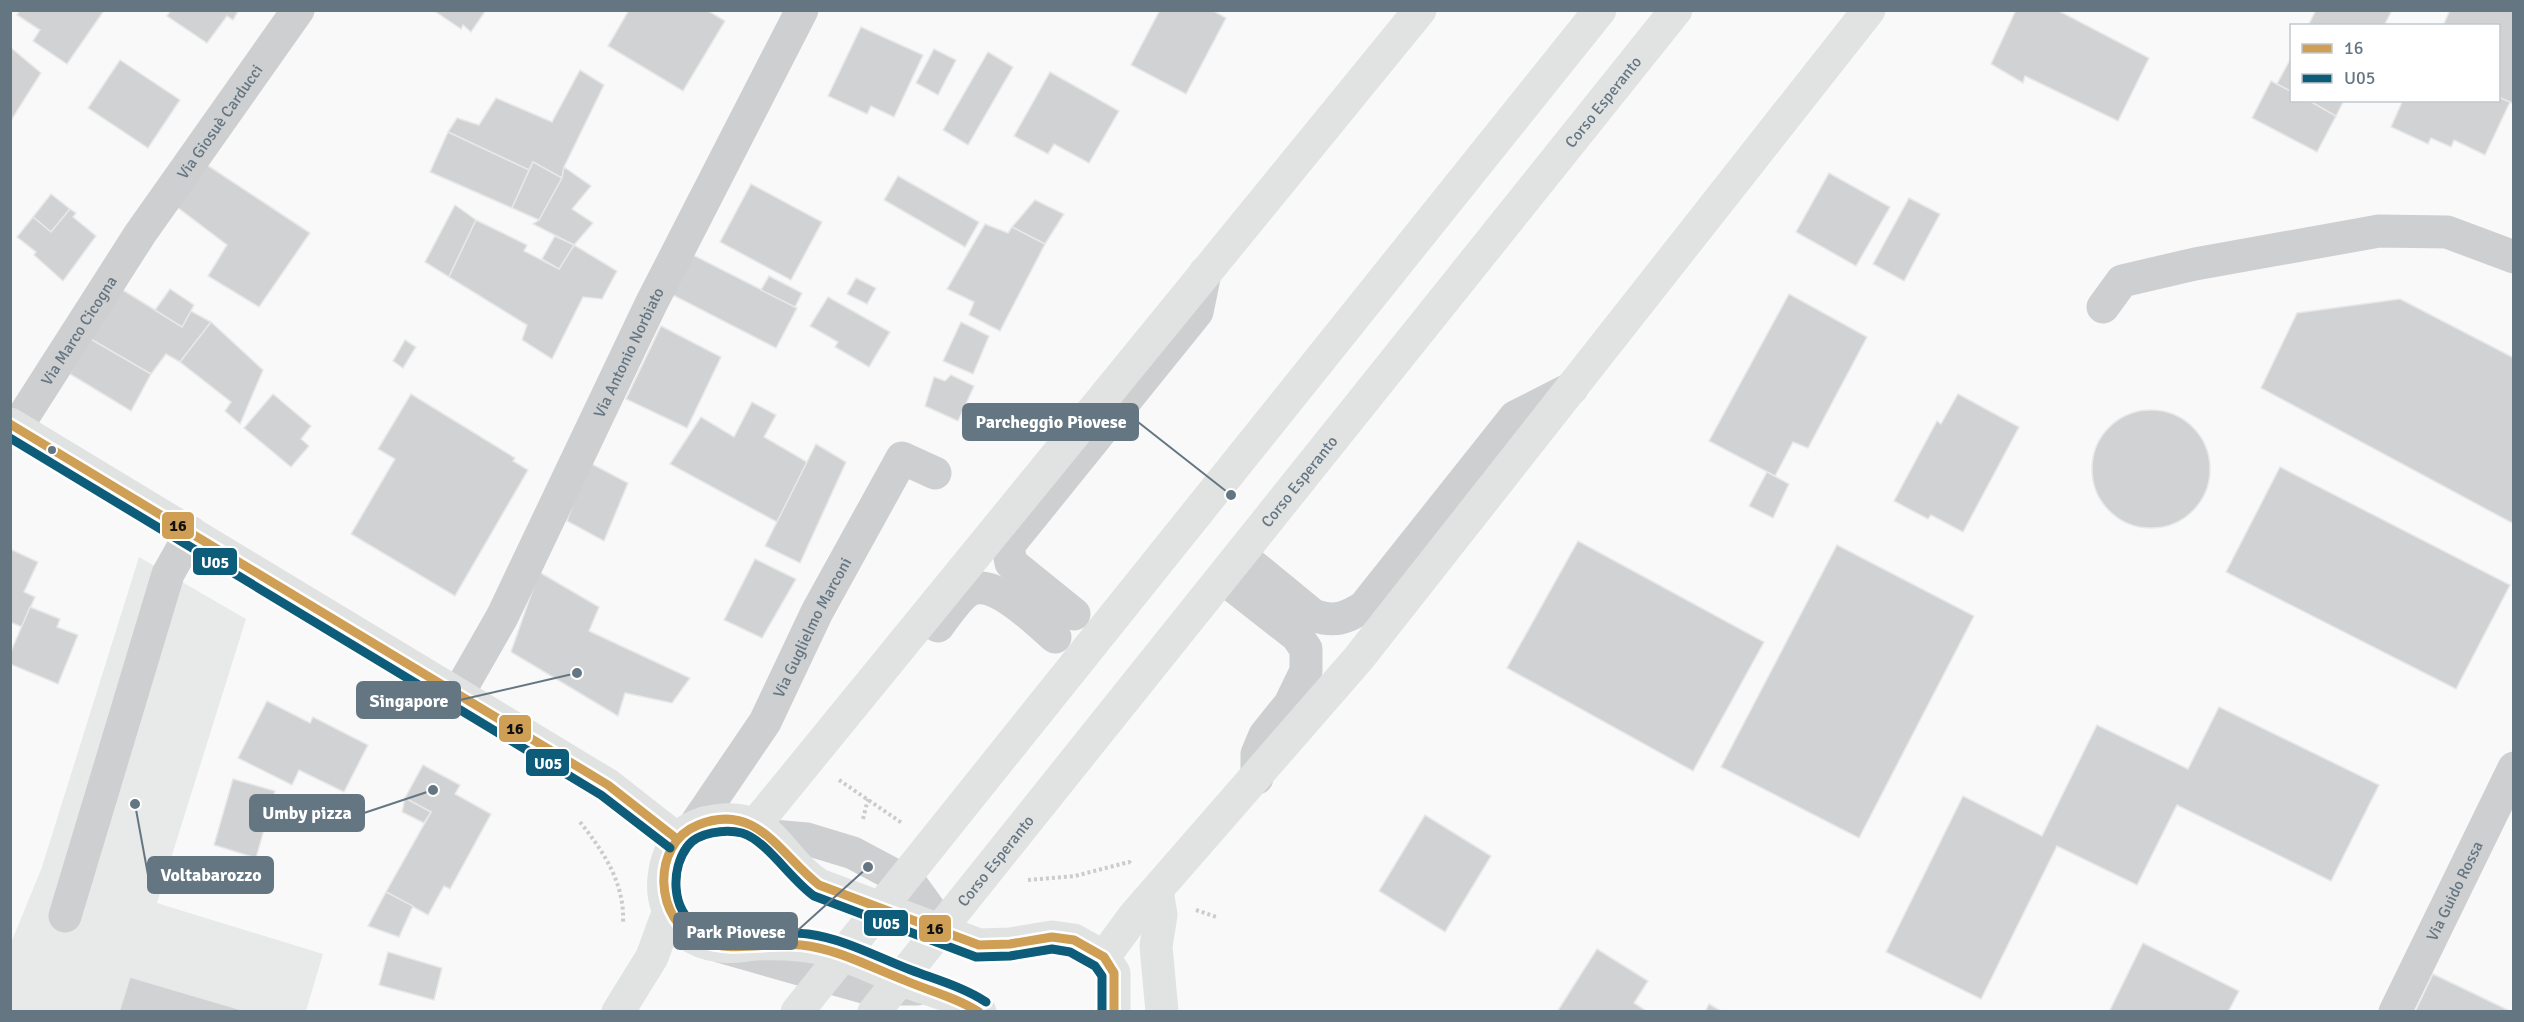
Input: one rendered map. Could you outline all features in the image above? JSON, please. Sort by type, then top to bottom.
[{"type":"main road","points":[[764,831],[888,661],[1419,10]]},
{"type":"main road","points":[[797,1011],[1600,10]]},
{"type":"main road","name":"Corso Esperanto","points":[[874,1011],[1676,10]]},
{"type":"main road","points":[[1104,957],[1157,891],[1358,659],[1869,10]]},
{"type":"main road","points":[[13,426],[686,832]]},
{"type":"main road","points":[[618,1011],[652,957],[668,913],[663,890],[666,860],[686,832],[725,818],[764,831],[803,875],[819,885],[978,945],[1010,944],[1052,937],[1074,940],[1104,957],[1114,973],[1114,1011]]},
{"type":"main road","points":[[1157,891],[1161,915],[1156,946],[1162,1011]]},
{"type":"main road","points":[[668,913],[694,938],[720,946],[798,944],[827,950],[926,989],[963,1000],[980,1011]]},
{"type":"street","name":"Via Giosuè Carducci","points":[[140,234],[298,10]]},
{"type":"street","name":"Via Antonio Norbiato","points":[[458,694],[501,617],[651,304],[802,10]]},
{"type":"street","points":[[2103,308],[2122,281],[2195,264],[2379,231],[2447,232],[2514,256]]},
{"type":"street","name":"Via Marco Cicogna","points":[[13,426],[140,234]]},
{"type":"street","points":[[888,661],[918,648],[966,592],[980,586],[1065,626],[1011,563],[1008,546],[1197,312],[1205,273]]},
{"type":"street","points":[[1257,778],[1257,754],[1265,735],[1290,704],[1306,671],[1306,649],[1297,636],[1237,571],[1314,615],[1327,620],[1344,619],[1364,606],[1515,417],[1572,388]]},
{"type":"street","name":"Via Guglielmo Marconi","points":[[686,832],[765,722],[817,612],[903,458],[935,473]]},
{"type":"street","points":[[65,916],[168,574],[191,533]]},
{"type":"street","name":"Via Guido Rossa","points":[[2395,1011],[2514,768]]},
{"type":"street","points":[[764,831],[807,839],[853,853],[911,884],[948,934]]},
{"type":"path","points":[[580,822],[618,880],[624,908],[623,928]]},
{"type":"path","points":[[1189,908],[1216,917]]},
{"type":"shaded area","points":[[139,557],[246,619],[157,903],[323,954],[306,1011],[11,1012],[11,943],[42,867]]},
{"type":"building","points":[[20,10],[101,10],[103,12],[67,64],[33,41],[40,30],[17,15]]},
{"type":"building","points":[[171,10],[239,10],[233,20],[227,16],[207,43],[167,16]]},
{"type":"building","points":[[433,10],[486,10],[471,32],[463,25],[461,29]]},
{"type":"building","points":[[629,10],[707,10],[725,21],[683,91],[608,46]]},
{"type":"building","points":[[1160,10],[1212,10],[1226,18],[1186,94],[1131,65]]},
{"type":"building","points":[[2016,10],[2057,10],[2149,58],[2118,121],[2025,76],[2023,83],[1991,64]]},
{"type":"building","points":[[2316,10],[2392,10],[2385,24],[2309,24]]},
{"type":"building","points":[[2450,10],[2514,10],[2514,104],[2500,98],[2500,24],[2444,24]]},
{"type":"building","points":[[861,27],[923,55],[894,117],[871,106],[867,114],[828,96]]},
{"type":"building","points":[[10,47],[41,73],[10,122]]},
{"type":"building","points":[[934,49],[956,60],[938,95],[916,83]]},
{"type":"building","points":[[988,52],[1013,67],[968,145],[943,130]]},
{"type":"building","points":[[120,60],[180,100],[148,148],[88,108]]},
{"type":"building","points":[[2290,60],[2290,91],[2277,84]]},
{"type":"building","points":[[580,70],[604,85],[564,167],[562,178],[533,162],[529,170],[448,132],[457,118],[479,125],[496,98],[552,122]]},
{"type":"building","points":[[1050,72],[1119,111],[1089,163],[1054,144],[1048,154],[1014,136]]},
{"type":"building","points":[[2271,81],[2290,91],[2290,102],[2312,102],[2336,116],[2317,152],[2252,118]]},
{"type":"building","points":[[2500,98],[2510,102],[2485,155],[2454,140],[2451,147],[2431,138],[2428,144],[2391,127],[2402,102],[2500,102]]},
{"type":"building","points":[[2312,102],[2343,102],[2336,116]]},
{"type":"building","points":[[448,132],[529,170],[512,208],[430,172]]},
{"type":"building","points":[[533,162],[562,178],[539,220],[512,208]]},
{"type":"building","points":[[204,163],[310,233],[259,307],[208,276],[227,245],[177,207]]},
{"type":"building","points":[[564,167],[591,186],[572,209],[593,223],[574,245],[533,224],[539,220],[562,178]]},
{"type":"building","points":[[1829,173],[1890,207],[1856,266],[1796,232]]},
{"type":"building","points":[[898,176],[979,222],[965,247],[884,200]]},
{"type":"building","points":[[751,184],[822,222],[791,280],[720,242]]},
{"type":"building","points":[[51,194],[70,209],[51,232],[33,217]]},
{"type":"building","points":[[1909,198],[1940,214],[1904,281],[1873,264]]},
{"type":"building","points":[[1035,200],[1064,214],[1045,244],[1012,227]]},
{"type":"building","points":[[455,205],[476,220],[449,277],[425,262]]},
{"type":"building","points":[[70,209],[76,213],[73,217],[96,236],[63,281],[34,255],[36,252],[17,237],[33,217],[51,232]]},
{"type":"building","points":[[476,220],[527,245],[524,251],[559,269],[574,245],[617,271],[602,299],[583,297],[552,359],[522,340],[527,325],[449,277]]},
{"type":"building","points":[[985,224],[1008,233],[1012,227],[1045,244],[1000,331],[969,315],[974,302],[947,289]]},
{"type":"building","points":[[555,236],[574,245],[559,269],[542,259]]},
{"type":"building","points":[[687,252],[797,308],[776,348],[667,292]]},
{"type":"building","points":[[769,276],[802,293],[795,307],[761,290]]},
{"type":"building","points":[[856,278],[876,288],[867,304],[847,294]]},
{"type":"building","points":[[118,287],[182,327],[191,311],[211,322],[180,362],[166,354],[151,374],[87,337]]},
{"type":"building","points":[[170,289],[194,305],[182,327],[155,310]]},
{"type":"building","points":[[1789,294],[1867,337],[1808,448],[1793,442],[1775,476],[1709,441]]},
{"type":"building","points":[[828,297],[890,332],[869,367],[835,347],[838,342],[810,326]]},
{"type":"building","points":[[2400,299],[2514,358],[2514,524],[2261,388],[2297,313]]},
{"type":"building","points":[[211,322],[263,370],[240,424],[225,411],[231,402],[180,362]]},
{"type":"building","points":[[961,322],[989,336],[973,374],[943,361]]},
{"type":"building","points":[[661,326],[721,357],[687,428],[626,399]]},
{"type":"building","points":[[87,337],[151,374],[131,411],[70,374]]},
{"type":"building","points":[[405,340],[416,347],[403,368],[393,361]]},
{"type":"building","points":[[951,375],[974,386],[958,421],[925,406],[934,377],[945,381]]},
{"type":"building","points":[[273,394],[311,426],[301,439],[309,446],[291,467],[244,428]]},
{"type":"building","points":[[411,394],[515,458],[513,461],[528,470],[455,596],[351,534],[395,459],[378,449]]},
{"type":"building","points":[[1958,394],[2019,427],[1963,532],[1931,515],[1928,519],[1894,501],[1937,421],[1941,424]]},
{"type":"building","points":[[752,402],[776,415],[764,437],[807,462],[777,522],[670,464],[701,417],[734,437]]},
{"type":"building","points":[[2151,410],[2184,420],[2200,436],[2210,469],[2200,502],[2184,518],[2151,528],[2118,518],[2102,502],[2092,469],[2102,436],[2118,420]]},
{"type":"building","points":[[816,444],[846,462],[800,563],[765,546]]},
{"type":"building","points":[[588,462],[628,483],[604,541],[567,521]]},
{"type":"building","points":[[2280,467],[2510,585],[2456,689],[2226,572]]},
{"type":"building","points":[[1767,472],[1789,484],[1773,518],[1749,506]]},
{"type":"building","points":[[1578,541],[1764,642],[1693,771],[1507,668]]},
{"type":"building","points":[[1837,545],[1974,616],[1859,838],[1721,767]]},
{"type":"building","points":[[10,549],[38,562],[24,592],[35,597],[22,627],[10,622]]},
{"type":"building","points":[[755,559],[796,579],[762,638],[724,620]]},
{"type":"building","points":[[539,572],[599,607],[589,631],[690,678],[672,703],[625,693],[618,716],[511,652]]},
{"type":"building","points":[[30,607],[60,619],[57,627],[78,635],[58,684],[10,664],[10,654]]},
{"type":"building","points":[[267,701],[310,723],[313,717],[368,745],[344,792],[299,770],[292,785],[238,758]]},
{"type":"building","points":[[2219,707],[2379,785],[2331,881],[2177,805],[2137,885],[2057,846],[1981,999],[1886,952],[1963,796],[2042,836],[2097,725],[2188,769]]},
{"type":"building","points":[[423,765],[460,785],[455,794],[491,814],[450,889],[444,886],[428,915],[386,892],[431,812],[405,798]]},
{"type":"building","points":[[233,779],[275,791],[256,858],[214,845]]},
{"type":"building","points":[[405,798],[431,812],[424,823],[402,812]]},
{"type":"building","points":[[1425,815],[1491,856],[1445,932],[1379,891]]},
{"type":"building","points":[[386,892],[413,906],[399,937],[368,926]]},
{"type":"building","points":[[2143,943],[2239,991],[2228,1012],[2109,1012]]},
{"type":"building","points":[[1597,949],[1648,981],[1634,1003],[1648,1012],[1557,1012]]},
{"type":"building","points":[[388,952],[442,968],[434,1000],[379,985]]},
{"type":"building","points":[[2433,974],[2512,1012],[2415,1012]]},
{"type":"building","points":[[130,977],[249,1012],[119,1012]]},
{"type":"building","points":[[1709,1004],[1723,1012],[1705,1012]]},
{"type":"transit line","name":"16","points":[[10,424],[608,785],[677,839]]},
{"type":"transit line","name":"U05","points":[[10,438],[601,795],[670,848]]},
{"type":"transit line","name":"16","points":[[979,1012],[952,998],[828,950],[788,944],[738,947],[701,941],[685,931],[674,918],[667,901],[664,883],[665,865],[672,848],[682,835],[698,825],[719,819],[736,820],[766,835],[819,885],[979,945],[1010,944],[1052,937],[1074,940],[1104,957],[1114,973],[1114,1012]]},
{"type":"transit line","name":"U05","points":[[986,1002],[959,988],[822,936],[794,933],[721,933],[696,925],[688,918],[678,899],[676,877],[682,856],[692,842],[705,835],[728,831],[742,833],[760,844],[814,896],[976,957],[1010,956],[1052,949],[1070,952],[1095,966],[1102,976],[1102,1012]]},
{"type":"place","name":"Parcheggio Piovese","points":[[1231,495]]},
{"type":"place","name":"Singapore","points":[[577,673]]},
{"type":"place","name":"Umby pizza","points":[[433,790]]},
{"type":"place","name":"Voltabarozzo","points":[[135,804]]},
{"type":"place","name":"Park Piovese","points":[[868,867]]}]
